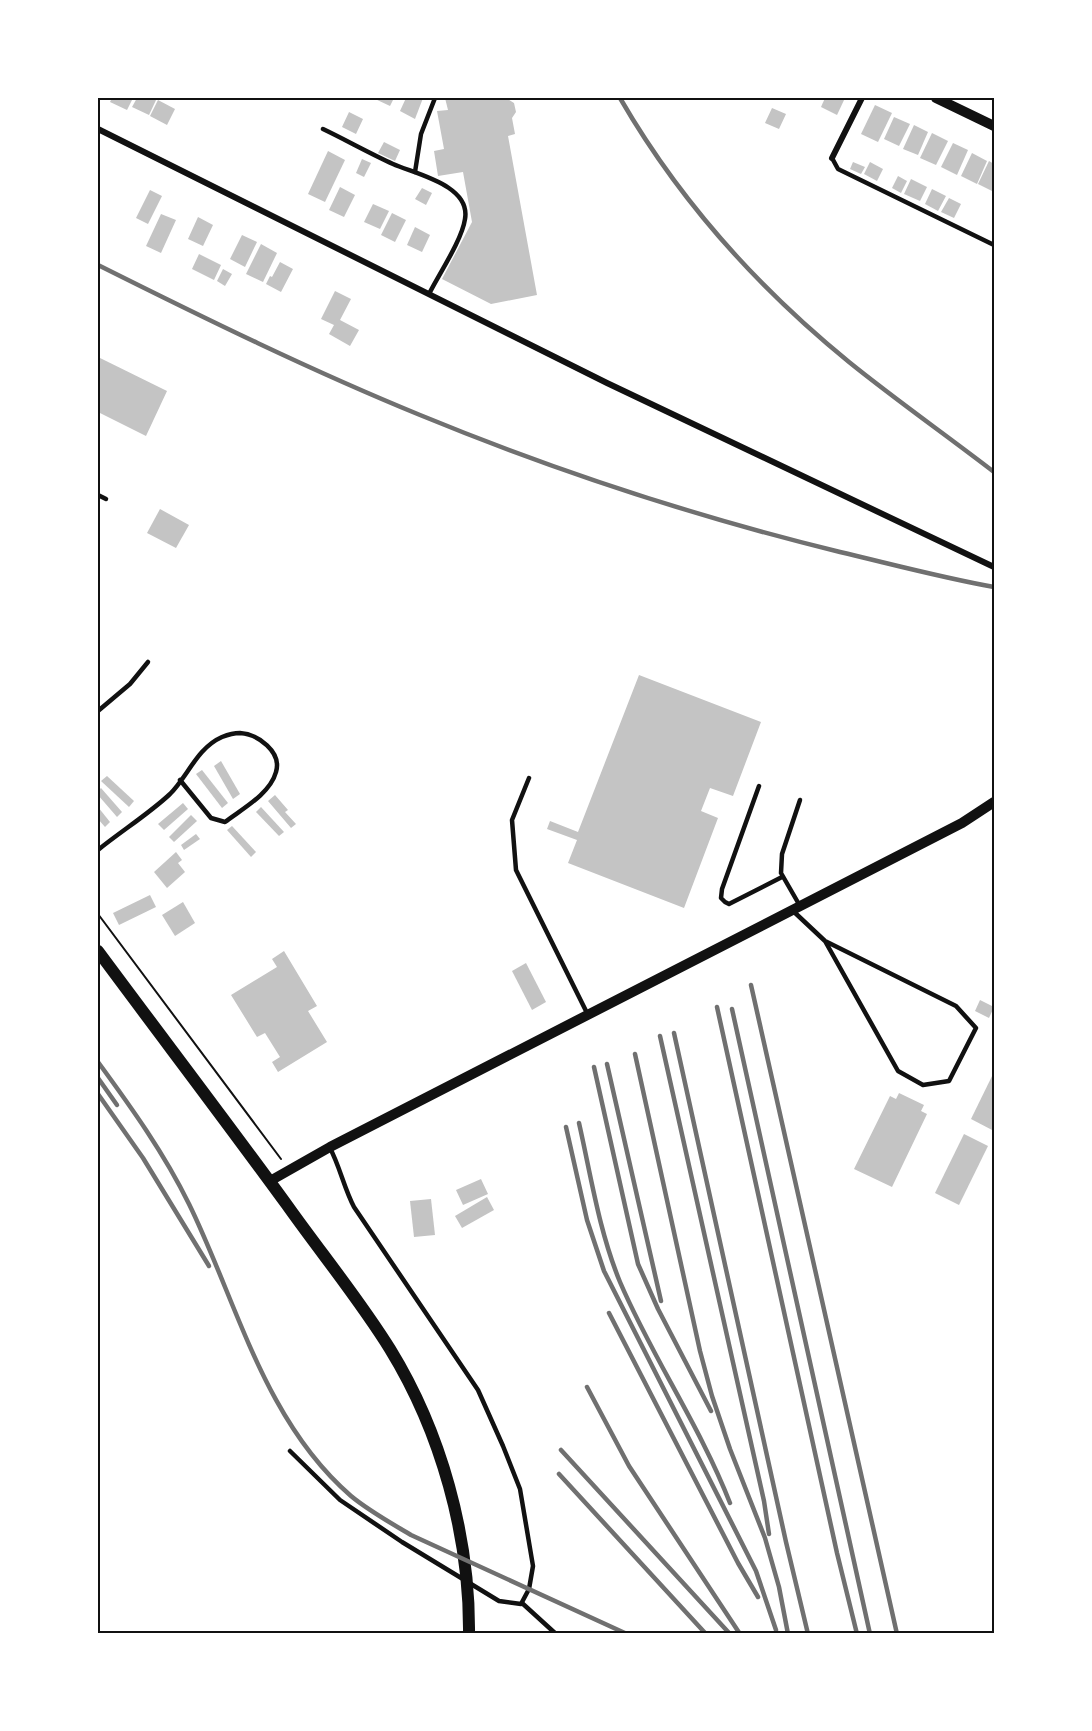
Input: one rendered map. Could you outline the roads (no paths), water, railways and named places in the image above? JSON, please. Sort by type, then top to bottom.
[{"type":"main road","points":[[98,951],[270,1181],[390,1350],[422,1410],[450,1491],[464,1559],[470,1603],[469,1634]]},
{"type":"street","points":[[832,158],[862,98]]},
{"type":"street","points":[[936,98],[994,126]]},
{"type":"street","points":[[98,129],[616,387],[994,567]]},
{"type":"street","points":[[270,1181],[330,1147],[962,823],[994,802]]},
{"type":"lane","points":[[415,172],[421,134],[435,98]]},
{"type":"lane","points":[[322,129],[415,172],[451,190],[459,197],[466,217],[462,230],[429,294]]},
{"type":"lane","points":[[832,158],[838,169],[994,245]]},
{"type":"lane","points":[[98,495],[106,499]]},
{"type":"lane","points":[[98,711],[130,684],[148,663]]},
{"type":"lane","points":[[98,850],[171,793],[180,780],[205,748],[221,737],[239,732],[257,737],[274,753],[277,770],[267,789],[225,822],[211,818],[180,780]]},
{"type":"lane","points":[[529,778],[512,820],[516,870],[588,1015]]},
{"type":"lane","points":[[759,786],[722,889],[721,898],[729,904],[782,877]]},
{"type":"lane","points":[[800,800],[783,854],[782,877],[796,908],[825,941],[898,1071],[923,1085],[949,1082],[976,1028],[956,1006],[825,941]]},
{"type":"lane","points":[[330,1147],[354,1207],[478,1390],[503,1446],[520,1489],[532,1566],[529,1588],[522,1603]]},
{"type":"lane","points":[[290,1451],[340,1500],[411,1548],[499,1601],[522,1603],[556,1634]]},
{"type":"railway","points":[[620,98],[643,136],[694,207],[752,272],[815,333],[849,362],[994,472]]},
{"type":"railway","points":[[98,265],[338,380],[471,436],[575,474],[733,524],[840,552],[994,587]]},
{"type":"railway","points":[[751,985],[897,1634]]},
{"type":"railway","points":[[717,1007],[837,1553],[857,1634]]},
{"type":"railway","points":[[732,1009],[870,1634]]},
{"type":"railway","points":[[674,1033],[808,1634]]},
{"type":"railway","points":[[660,1036],[764,1501],[769,1534]]},
{"type":"railway","points":[[635,1054],[700,1351],[730,1449],[765,1538],[779,1587],[788,1634]]},
{"type":"railway","points":[[98,1062],[123,1096],[179,1185],[206,1242],[255,1359],[296,1433],[321,1466],[351,1496],[380,1517],[411,1535],[627,1634]]},
{"type":"railway","points":[[607,1064],[661,1301]]},
{"type":"railway","points":[[594,1067],[638,1264],[658,1309],[711,1411]]},
{"type":"railway","points":[[98,1078],[117,1105]]},
{"type":"railway","points":[[98,1094],[143,1158],[209,1266]]},
{"type":"railway","points":[[579,1123],[601,1223],[620,1282],[646,1337],[705,1447],[730,1503]]},
{"type":"railway","points":[[566,1127],[587,1220],[604,1271],[756,1571],[776,1630]]},
{"type":"railway","points":[[609,1313],[738,1563],[758,1597]]},
{"type":"railway","points":[[587,1387],[629,1466],[740,1634]]},
{"type":"railway","points":[[561,1450],[730,1634]]},
{"type":"railway","points":[[559,1474],[706,1634]]}]
